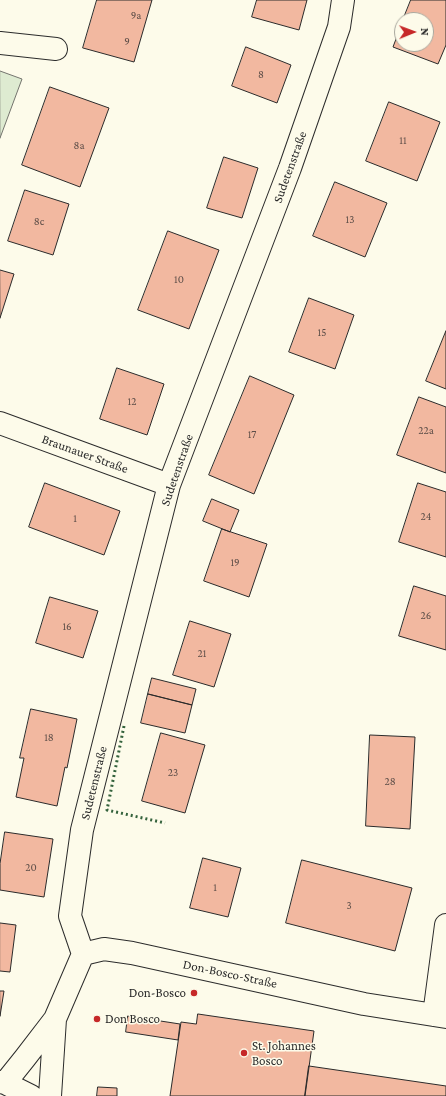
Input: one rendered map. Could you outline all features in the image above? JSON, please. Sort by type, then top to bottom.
[{"type":"street","name":"Sudetenstraße","points":[[82,954],[70,916],[82,830],[169,485],[290,168],[339,27],[343,0]]},
{"type":"street","points":[[0,42],[56,49]]},
{"type":"street","name":"Braunauer Straße","points":[[0,423],[169,485]]},
{"type":"street","points":[[440,1016],[446,925]]},
{"type":"street","name":"Don-Bosco-Straße","points":[[82,954],[104,949],[132,953],[364,1004],[440,1016]]},
{"type":"street","points":[[31,1096],[2,1082],[26,1058],[55,1019],[82,954]]},
{"type":"street","points":[[50,1096],[55,1019]]},
{"type":"green space","points":[[0,71],[22,79],[0,138]]},
{"type":"building","points":[[97,0],[152,0],[134,62],[83,48]]},
{"type":"building","points":[[257,0],[307,0],[299,30],[252,17]]},
{"type":"building","points":[[411,0],[446,0],[446,45],[438,64],[406,52],[434,52],[434,12],[406,12]]},
{"type":"building","points":[[246,47],[291,65],[277,103],[232,86]]},
{"type":"building","points":[[50,87],[109,108],[80,187],[22,165]]},
{"type":"building","points":[[389,102],[440,122],[417,181],[366,161]]},
{"type":"building","points":[[224,157],[258,168],[242,218],[207,208]]},
{"type":"building","points":[[335,182],[387,203],[365,257],[313,236]]},
{"type":"building","points":[[25,190],[69,204],[53,255],[8,241]]},
{"type":"building","points":[[168,231],[219,250],[189,329],[138,310]]},
{"type":"building","points":[[0,270],[14,274],[0,318]]},
{"type":"building","points":[[309,298],[354,315],[335,369],[289,352]]},
{"type":"building","points":[[446,331],[446,389],[426,381]]},
{"type":"building","points":[[117,368],[164,384],[147,435],[100,419]]},
{"type":"building","points":[[250,376],[294,395],[254,494],[209,475]]},
{"type":"building","points":[[419,397],[446,407],[446,473],[397,455]]},
{"type":"building","points":[[45,483],[120,511],[104,555],[29,527]]},
{"type":"building","points":[[418,483],[446,492],[446,557],[399,542]]},
{"type":"building","points":[[212,499],[239,510],[230,532],[203,521]]},
{"type":"building","points":[[222,529],[267,544],[249,597],[204,581]]},
{"type":"building","points":[[414,586],[446,596],[446,650],[399,636]]},
{"type":"building","points":[[50,597],[98,611],[83,658],[36,643]]},
{"type":"building","points":[[190,621],[231,634],[214,687],[173,675]]},
{"type":"building","points":[[152,678],[196,689],[192,705],[148,694]]},
{"type":"building","points":[[148,694],[192,705],[185,733],[141,723]]},
{"type":"building","points":[[31,709],[77,719],[67,768],[65,767],[57,806],[16,797],[24,758],[20,758]]},
{"type":"building","points":[[161,733],[205,745],[185,813],[142,801]]},
{"type":"building","points":[[370,735],[415,737],[410,829],[366,826]]},
{"type":"building","points":[[5,832],[53,839],[44,897],[0,890],[0,864]]},
{"type":"building","points":[[203,858],[241,868],[228,917],[190,908]]},
{"type":"building","points":[[302,860],[412,888],[395,951],[286,923]]},
{"type":"building","points":[[0,923],[16,925],[10,972],[0,971]]},
{"type":"building","points":[[0,991],[4,991],[0,1016]]},
{"type":"building","name":"St. Johannes Bosco","points":[[198,1014],[314,1031],[305,1096],[170,1096],[181,1022],[196,1024]]},
{"type":"building","points":[[128,1016],[180,1024],[178,1040],[126,1032]]},
{"type":"building","points":[[309,1066],[446,1086],[446,1096],[305,1096]]},
{"type":"building","points":[[98,1087],[117,1088],[117,1096],[97,1096]]},
{"type":"hedge","points":[[124,726],[107,810],[165,823]]},
{"type":"place","name":"Don-Bosco","points":[[194,993]]},
{"type":"place","name":"Don Bosco","points":[[97,1019]]},
{"type":"place","name":"St. Johannes Bosco","points":[[244,1053]]}]
